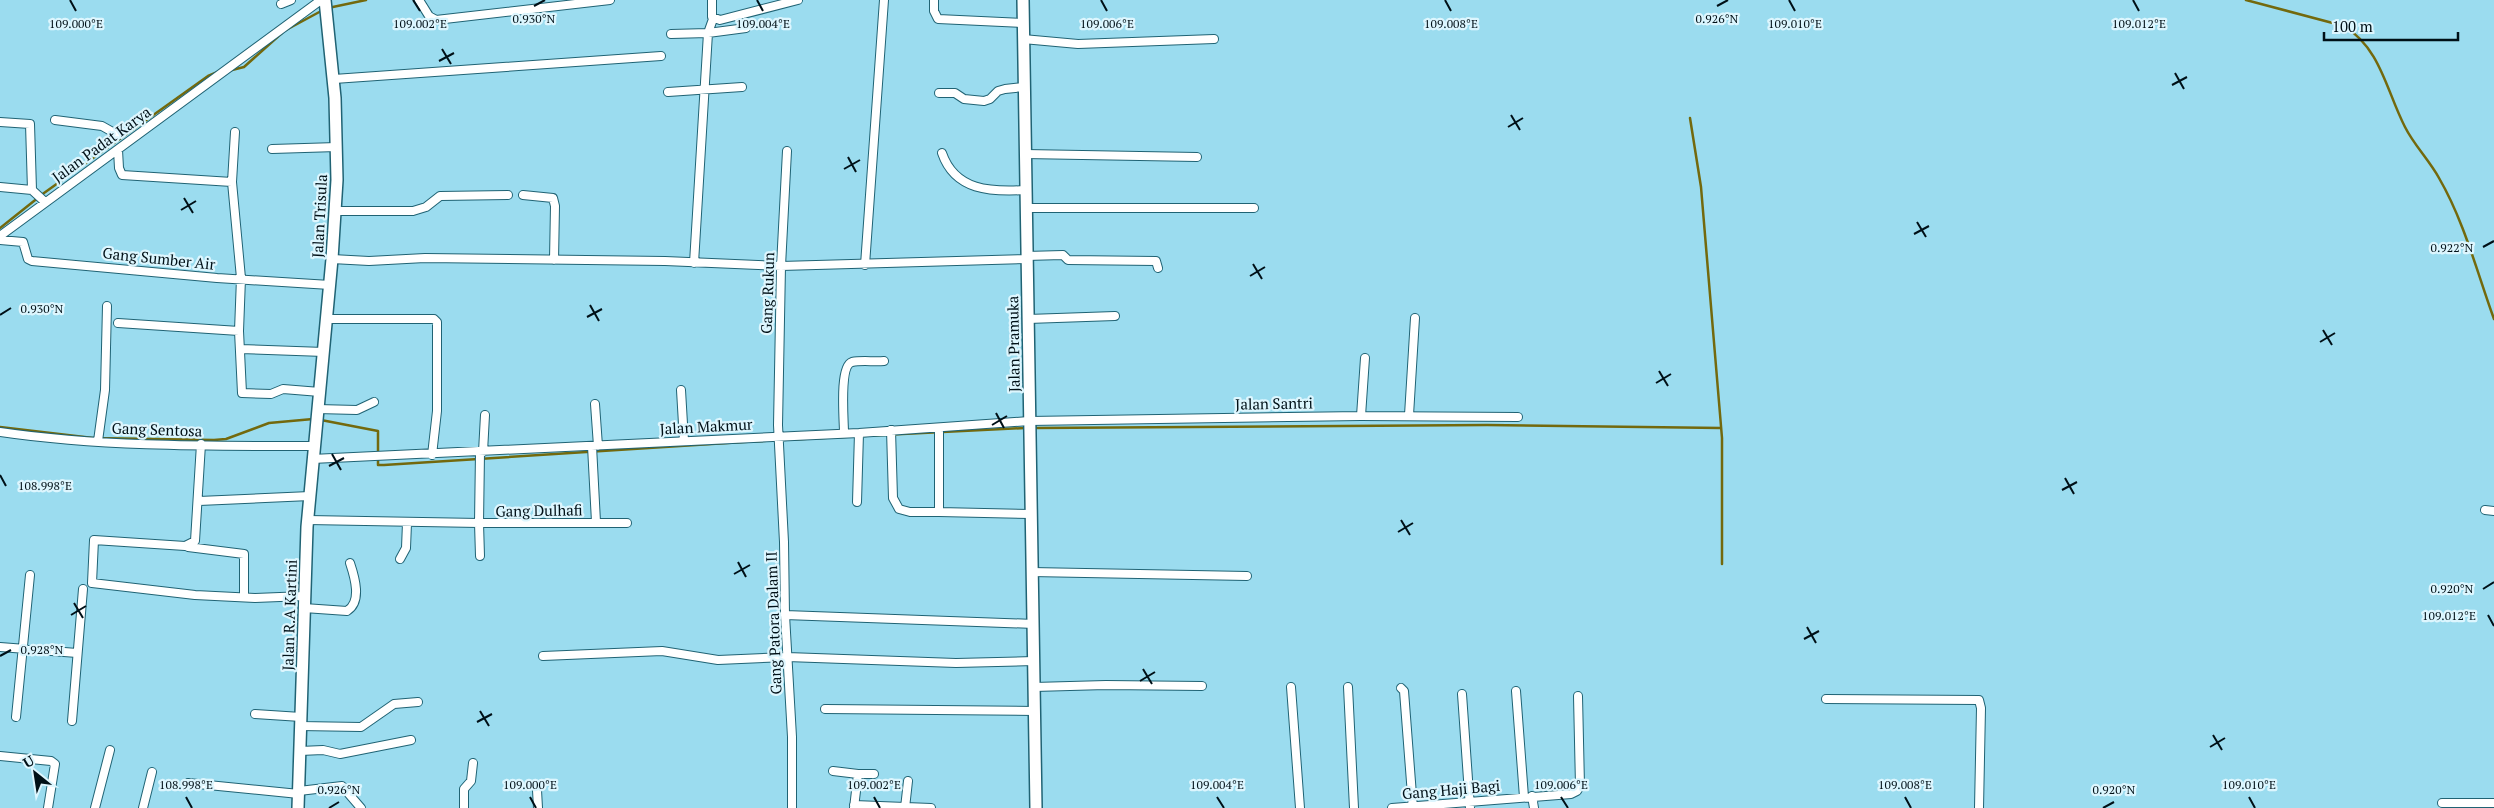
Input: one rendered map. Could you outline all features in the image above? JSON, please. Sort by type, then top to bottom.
[{"type":"street","points":[[281,4],[291,0]]},
{"type":"street","points":[[419,0],[429,16],[436,20],[610,0]]},
{"type":"street","points":[[694,263],[708,33],[713,19],[712,0]]},
{"type":"street","points":[[713,19],[720,20],[798,0]]},
{"type":"street","points":[[865,265],[884,0]]},
{"type":"street","points":[[934,0],[934,11],[938,19],[1023,23]]},
{"type":"street","name":"Jalan Pramuka","points":[[1023,0],[1036,808]]},
{"type":"street","name":"Jalan Padat Karya","points":[[0,236],[44,201],[118,150],[241,58],[325,6]]},
{"type":"street","name":"Jalan Trisula","points":[[317,416],[332,259],[337,147],[334,78],[325,6]]},
{"type":"street","points":[[671,34],[708,33],[746,28]]},
{"type":"street","points":[[1023,39],[1078,44],[1214,39]]},
{"type":"street","points":[[334,78],[578,60],[661,56]]},
{"type":"street","points":[[668,92],[742,87]]},
{"type":"street","points":[[939,93],[955,93],[964,99],[984,101],[990,99],[998,91],[1024,88]]},
{"type":"street","points":[[55,120],[102,126],[118,136]]},
{"type":"street","points":[[0,122],[26,123],[32,128],[34,191]]},
{"type":"street","points":[[235,132],[232,182],[241,278],[241,390],[245,395],[270,394],[283,389],[320,392]]},
{"type":"street","points":[[272,149],[337,147]]},
{"type":"street","points":[[118,150],[119,168],[122,174],[232,182]]},
{"type":"street","name":"Gang Rukun","points":[[780,441],[781,266],[788,151]]},
{"type":"street","points":[[942,153],[946,167],[953,175],[974,186],[1008,191],[1026,190]]},
{"type":"street","points":[[1025,154],[1197,157]]},
{"type":"street","points":[[0,187],[34,191],[44,201]]},
{"type":"street","points":[[335,211],[413,211],[426,207],[440,196],[508,195]]},
{"type":"street","points":[[523,195],[553,198],[555,206],[554,260]]},
{"type":"street","points":[[1026,208],[1254,208]]},
{"type":"street","name":"Gang Sumber Air","points":[[0,240],[23,242],[26,246],[27,256],[32,261],[330,285]]},
{"type":"street","points":[[332,259],[369,261],[425,258],[554,260],[781,266],[865,265],[1063,255],[1068,260],[1156,261],[1158,268]]},
{"type":"street","points":[[98,439],[105,390],[107,306]]},
{"type":"street","points":[[1028,319],[1115,316]]},
{"type":"street","points":[[1409,415],[1415,318]]},
{"type":"street","points":[[327,319],[434,319],[438,326],[436,411],[432,455]]},
{"type":"street","points":[[118,323],[240,331]]},
{"type":"street","points":[[240,349],[324,352]]},
{"type":"street","points":[[1360,416],[1365,358]]},
{"type":"street","points":[[844,433],[844,376],[847,365],[852,362],[884,361]]},
{"type":"street","points":[[681,390],[684,441]]},
{"type":"street","points":[[317,416],[357,410],[374,402]]},
{"type":"street","points":[[595,404],[596,522]]},
{"type":"street","name":"Gang Dulhafi","points":[[485,415],[481,457],[479,524],[596,522],[627,524]]},
{"type":"street","name":"Jalan Santri","points":[[1029,421],[1409,415],[1518,417]]},
{"type":"street","name":"Jalan R.A Kartini","points":[[298,808],[304,602],[312,460],[317,416]]},
{"type":"street","name":"Jalan Makmur","points":[[312,460],[432,455],[481,457],[684,441],[780,441],[844,433],[858,436],[939,431],[1029,421]]},
{"type":"street","points":[[939,431],[939,512]]},
{"type":"street","name":"Gang Sentosa","points":[[0,432],[32,437],[201,444],[313,446]]},
{"type":"street","points":[[891,434],[893,498],[899,509],[910,512],[1031,514]]},
{"type":"street","points":[[857,502],[858,436]]},
{"type":"street","name":"Gang Patora Dalam II","points":[[780,441],[784,614],[792,737],[792,808]]},
{"type":"street","points":[[185,546],[195,542],[201,444]]},
{"type":"street","points":[[199,501],[310,496]]},
{"type":"street","points":[[308,520],[479,524],[480,556]]},
{"type":"street","points":[[400,560],[406,548],[407,523]]},
{"type":"street","points":[[244,597],[244,554],[185,546],[94,540],[92,583],[194,595],[304,602],[347,611],[355,603],[355,578],[350,563]]},
{"type":"street","points":[[1031,572],[1246,576]]},
{"type":"street","points":[[16,717],[30,575]]},
{"type":"street","points":[[72,721],[83,589]]},
{"type":"street","points":[[784,614],[1034,624]]},
{"type":"street","points":[[0,647],[77,653]]},
{"type":"street","points":[[543,656],[662,651],[718,660],[788,657],[956,662],[1034,661]]},
{"type":"street","points":[[1034,687],[1106,685],[1202,686]]},
{"type":"street","points":[[1291,687],[1300,808]]},
{"type":"street","points":[[1348,687],[1354,808]]},
{"type":"street","points":[[1400,688],[1404,692],[1412,807]]},
{"type":"street","points":[[1516,691],[1528,797],[1534,808]]},
{"type":"street","points":[[405,694],[406,703]]},
{"type":"street","points":[[1462,694],[1470,805]]},
{"type":"street","name":"Gang Haji Bagi","points":[[1392,808],[1470,805],[1577,792],[1580,786],[1578,696]]},
{"type":"street","points":[[1826,699],[1979,700],[1981,708],[1979,808]]},
{"type":"street","points":[[255,714],[301,722],[361,727],[394,704],[418,702]]},
{"type":"street","points":[[825,709],[1035,711]]},
{"type":"street","points":[[300,751],[323,750],[340,754],[411,740]]},
{"type":"street","points":[[95,808],[110,750]]},
{"type":"street","points":[[0,756],[51,761],[55,764],[48,808]]},
{"type":"street","points":[[464,808],[472,763]]},
{"type":"street","points":[[833,771],[874,774]]},
{"type":"street","points":[[143,808],[152,772]]},
{"type":"street","points":[[858,774],[854,807],[931,808]]},
{"type":"street","points":[[905,808],[908,781]]},
{"type":"street","points":[[188,783],[299,792],[342,786],[361,808]]},
{"type":"street","points":[[537,790],[538,808]]},
{"type":"street","points":[[2442,803],[2494,803]]},
{"type":"waterway","points":[[328,8],[366,0]]},
{"type":"waterway","points":[[2246,0],[2344,26],[2366,46],[2375,58],[2409,134],[2435,171],[2448,194],[2470,247],[2494,319]]},
{"type":"waterway","points":[[286,30],[323,10]]},
{"type":"waterway","points":[[228,71],[244,67],[282,33]]},
{"type":"waterway","points":[[0,228],[44,193],[208,76],[220,71]]},
{"type":"waterway","points":[[1690,118],[1701,187],[1722,438],[1722,564]]},
{"type":"waterway","points":[[0,427],[93,438],[214,440],[226,439],[269,423],[313,419]]},
{"type":"waterway","points":[[321,420],[378,431],[378,465],[743,442],[1025,428]]},
{"type":"waterway","points":[[1033,428],[1487,425],[1721,428]]}]
